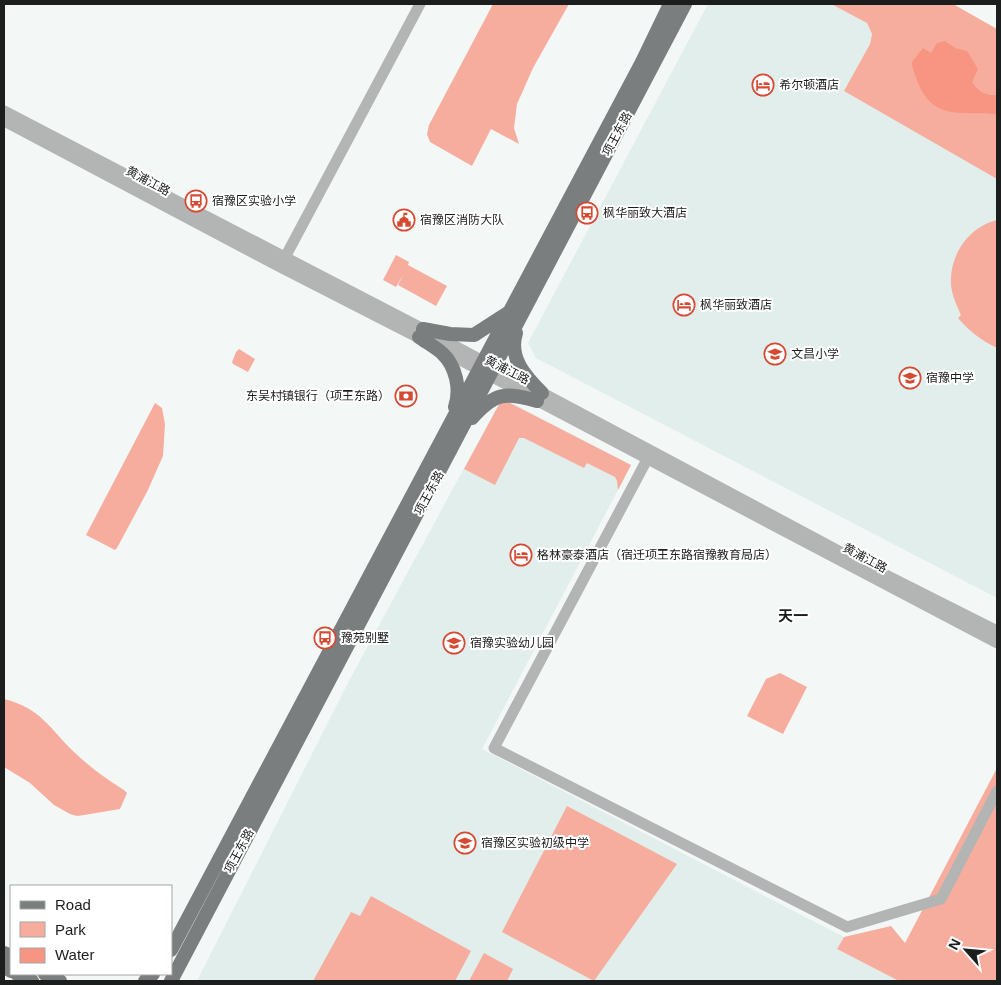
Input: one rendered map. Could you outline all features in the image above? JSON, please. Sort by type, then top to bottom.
[{"type":"main road","name":"项王东路","points":[[516,315],[670,4]]},
{"type":"main road","name":"项王东路","points":[[171,981],[177,947],[486,369],[685,4]]},
{"type":"main road","points":[[421,333],[474,334],[516,315],[514,351],[524,374],[540,397]]},
{"type":"main road","points":[[421,333],[450,362],[455,374],[457,386],[456,426]]},
{"type":"main road","points":[[456,426],[498,397],[511,395],[540,397]]},
{"type":"main road","points":[[175,981],[177,947]]},
{"type":"main road","points":[[19,975],[32,981]]},
{"type":"main road","points":[[48,975],[60,981]]},
{"type":"street","points":[[282,262],[420,4]]},
{"type":"street","name":"黄浦江路","points":[[4,111],[282,262]]},
{"type":"street","name":"黄浦江路","points":[[4,121],[421,333],[997,643]]},
{"type":"street","points":[[650,455],[494,748],[847,927],[941,899],[997,791]]},
{"type":"street","name":"黄浦江路","points":[[650,455],[997,631]]},
{"type":"shaded area","points":[[708,4],[831,4],[867,23],[872,34],[870,44],[845,91],[997,179],[997,598],[536,358],[528,343]]},
{"type":"shaded area","name":"宿豫区实验初级中学","points":[[502,398],[631,465],[482,749],[844,937],[837,949],[899,981],[197,981],[350,679]]},
{"type":"green space","points":[[493,4],[569,4],[533,68],[517,104],[514,128],[519,144],[491,129],[472,166],[430,142],[427,134],[429,125]]},
{"type":"green space","points":[[831,4],[953,4],[997,29],[997,179],[844,91],[870,44],[872,34],[867,23]]},
{"type":"green space","points":[[997,220],[997,348],[976,335],[958,318],[961,315],[951,285],[951,274],[953,264],[962,244],[977,229]]},
{"type":"green space","points":[[396,255],[409,262],[408,265],[447,286],[436,306],[398,285],[403,275],[396,287],[383,280]]},
{"type":"green space","points":[[239,349],[255,359],[248,372],[232,362]]},
{"type":"green space","points":[[502,399],[631,465],[618,490],[615,477],[587,463],[584,468],[524,438],[519,438],[495,485],[464,469]]},
{"type":"green space","points":[[155,403],[162,408],[165,424],[163,456],[147,492],[115,550],[86,535]]},
{"type":"green space","points":[[780,673],[807,687],[783,734],[747,716],[766,679]]},
{"type":"green space","points":[[4,699],[17,703],[36,713],[80,757],[124,790],[127,793],[120,809],[77,816],[70,814],[54,805],[30,783],[4,767]]},
{"type":"green space","points":[[997,768],[997,981],[899,981],[837,949],[844,937],[891,926],[905,943]]},
{"type":"green space","points":[[567,806],[677,864],[594,981],[502,932]]},
{"type":"green space","points":[[371,896],[471,951],[455,981],[313,981],[351,912],[360,916]]},
{"type":"green space","points":[[484,953],[513,969],[507,981],[469,981]]},
{"type":"water","points":[[945,41],[955,48],[967,51],[978,69],[972,82],[983,93],[997,95],[997,115],[943,110],[935,106],[923,93],[915,76],[912,62],[923,48],[931,53],[937,43]]},
{"type":"place","name":"希尔顿酒店","points":[[763,85]]},
{"type":"place","name":"宿豫区实验小学","points":[[196,201]]},
{"type":"place","name":"枫华丽致大酒店","points":[[587,213]]},
{"type":"place","name":"宿豫区消防大队","points":[[404,220]]},
{"type":"place","name":"枫华丽致酒店","points":[[684,305]]},
{"type":"place","name":"文昌小学","points":[[775,354]]},
{"type":"place","name":"宿豫中学","points":[[910,378]]},
{"type":"place","name":"东吴村镇银行（项王东路）","points":[[406,396]]},
{"type":"place","name":"格林豪泰酒店（宿迁项王东路宿豫教育局店）","points":[[521,555]]},
{"type":"place","name":"豫苑别墅","points":[[325,638]]},
{"type":"place","name":"宿豫实验幼儿园","points":[[454,643]]},
{"type":"place","name":"宿豫区实验初级中学","points":[[465,843]]},
{"type":"district","name":"天一","points":[[793,615]]}]
